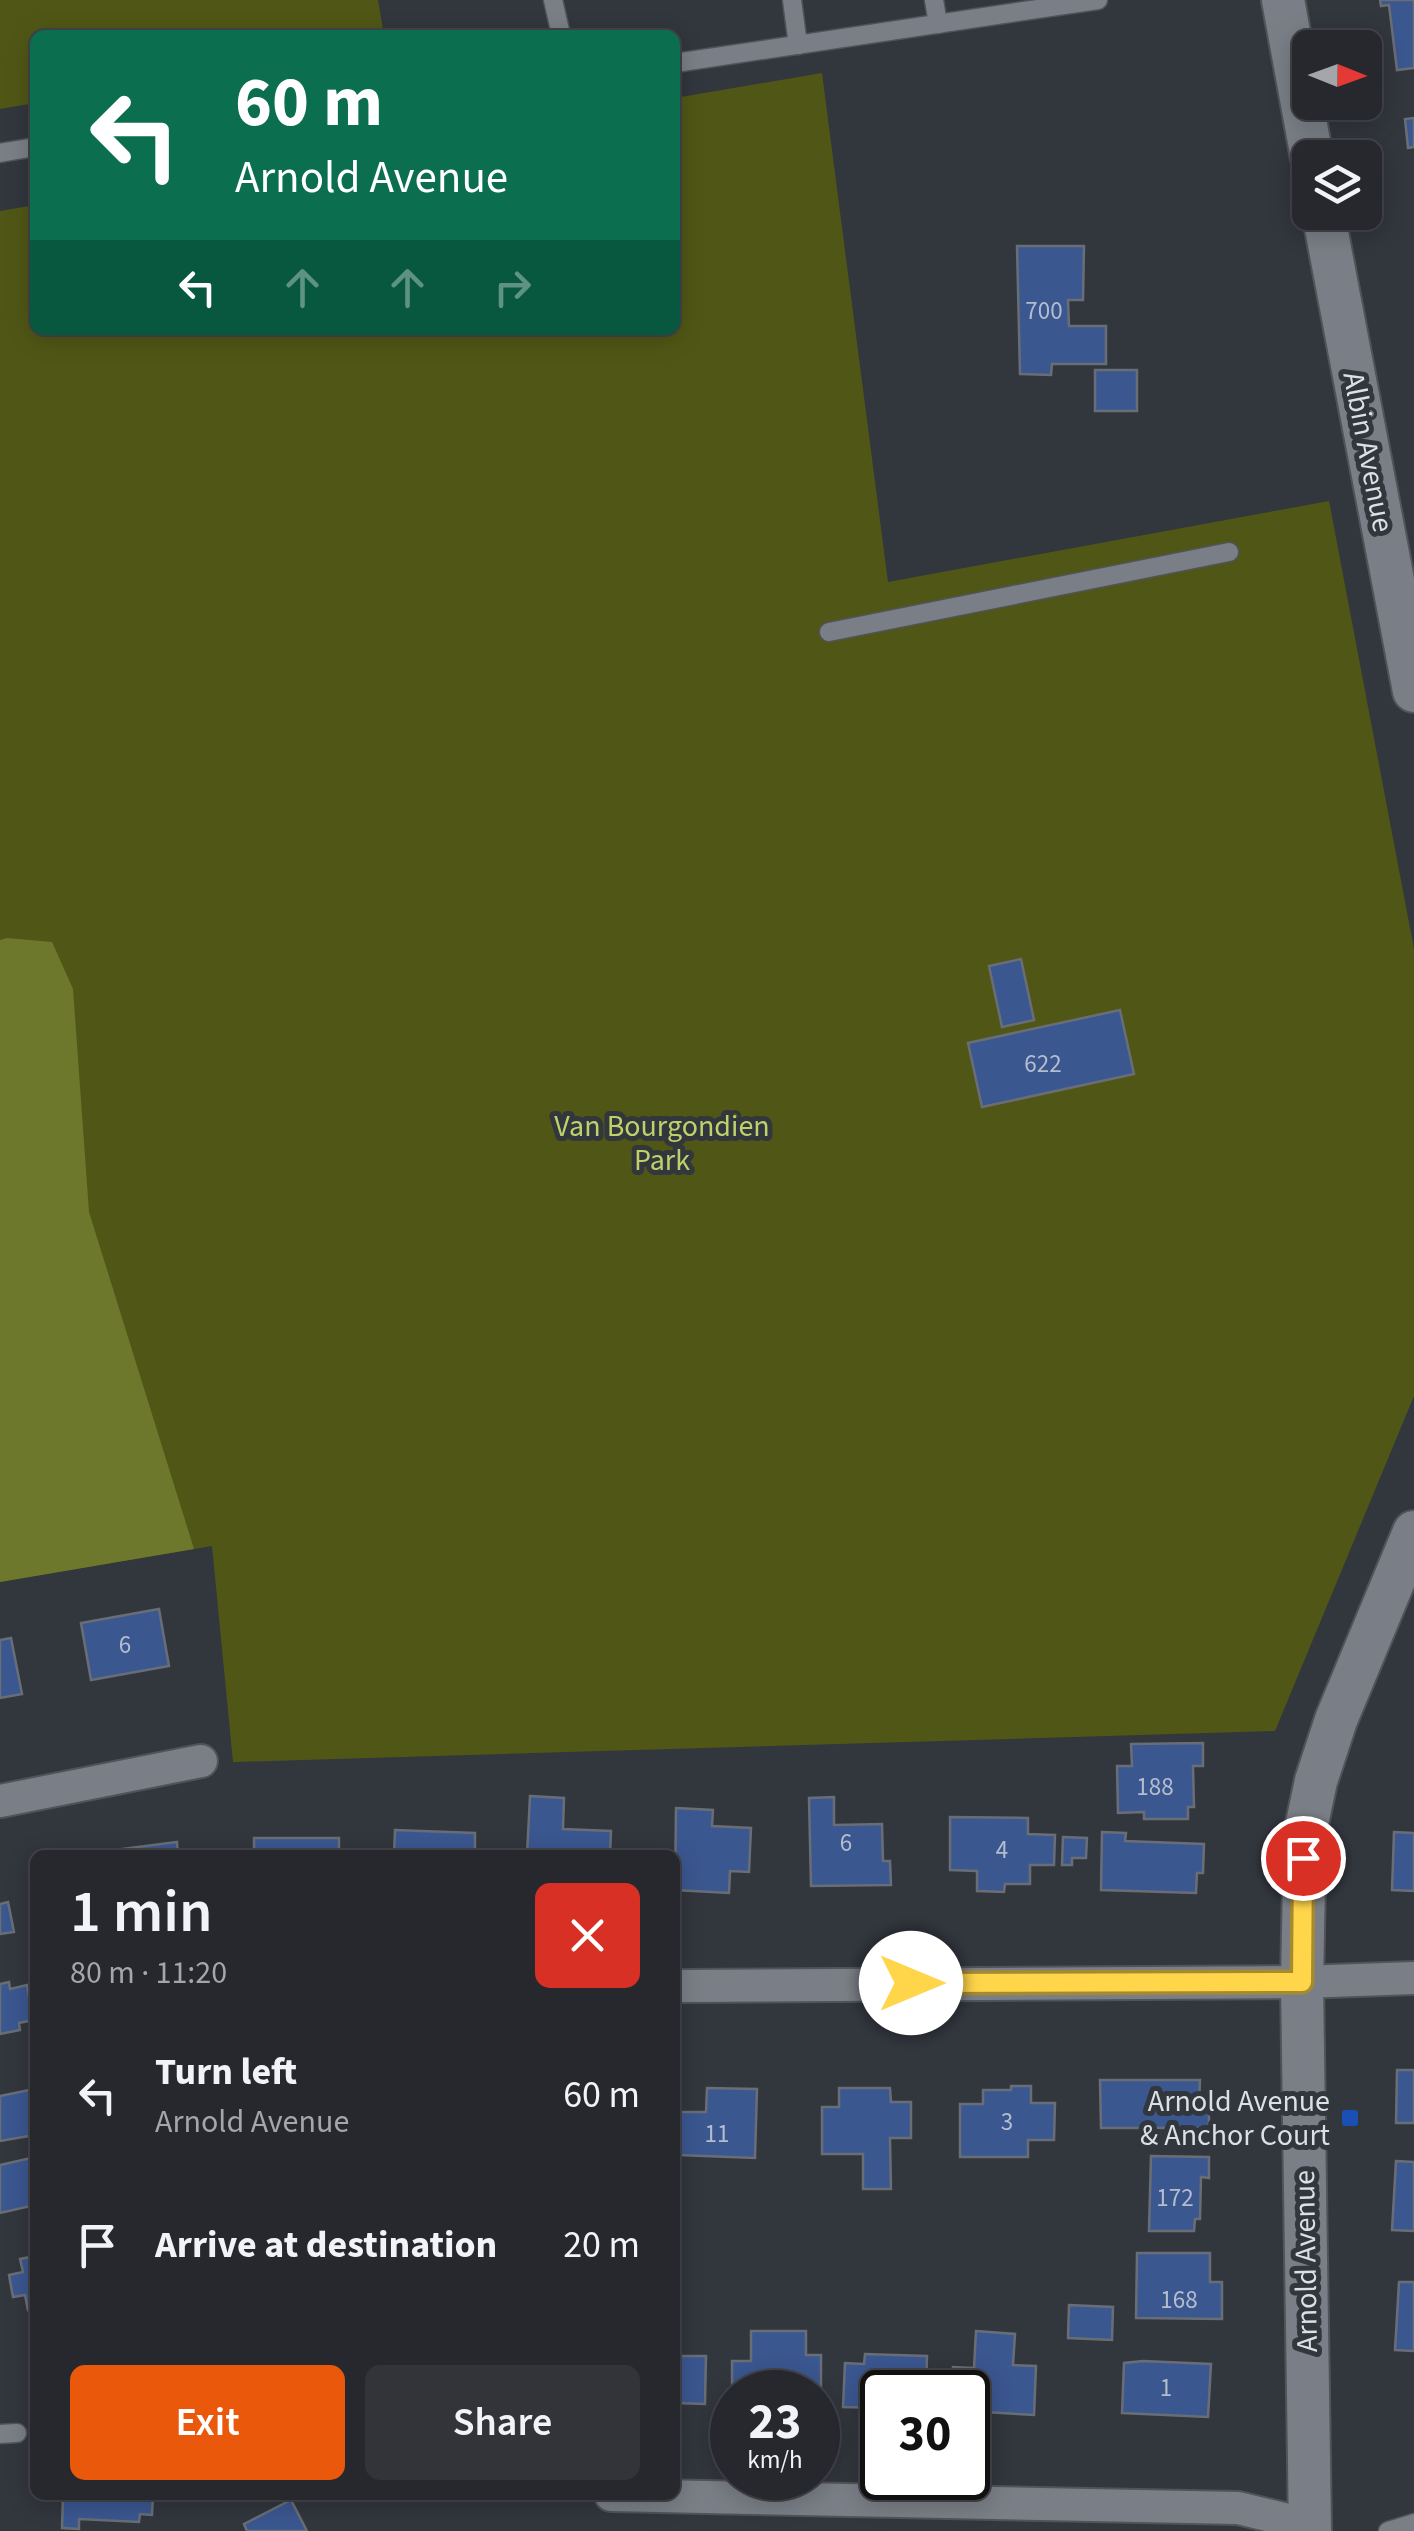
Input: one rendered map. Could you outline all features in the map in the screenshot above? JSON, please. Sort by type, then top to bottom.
[{"type":"street","points":[[1282,0],[1309,140]]},
{"type":"street","name":"Albin Avenue","points":[[1326,230],[1414,691]]},
{"type":"street","name":"Arnold Avenue","points":[[1314,2529],[1302,1982],[1303,1858],[1312,1794],[1336,1720],[1414,1532]]},
{"type":"street","points":[[0,1800],[201,1762]]},
{"type":"street","points":[[680,1986],[1414,1978]]},
{"type":"street","points":[[680,2496],[1238,2508],[1314,2529]]},
{"type":"lane","points":[[553,0],[560,30]]},
{"type":"lane","points":[[792,0],[798,45]]},
{"type":"lane","points":[[934,0],[938,24]]},
{"type":"lane","points":[[680,62],[1098,0]]},
{"type":"lane","points":[[0,152],[30,148]]},
{"type":"lane","points":[[829,632],[1229,552]]},
{"type":"lane","points":[[1388,2531],[1414,2523]]},
{"type":"green space","points":[[0,0],[378,0],[383,30],[30,30],[30,104],[0,109]]},
{"type":"green space","name":"Van Bourgondien Park","points":[[822,73],[888,582],[1329,501],[1414,949],[1414,1396],[1275,1731],[233,1762],[212,1546],[0,1582],[0,211],[30,206],[30,335],[680,335],[680,97]]},
{"type":"green space","points":[[0,940],[52,942],[73,989],[89,1212],[194,1549],[0,1582]]},
{"type":"building","points":[[1380,0],[1414,0],[1414,68],[1397,70],[1389,5],[1381,6]]},
{"type":"building","points":[[1414,118],[1414,147],[1408,148],[1405,119]]},
{"type":"building","points":[[1017,246],[1084,246],[1083,300],[1068,300],[1069,326],[1106,326],[1106,364],[1052,364],[1051,375],[1020,374]]},
{"type":"building","points":[[1095,370],[1137,370],[1137,411],[1095,411]]},
{"type":"building","points":[[1021,959],[1034,1020],[1002,1027],[989,966]]},
{"type":"building","points":[[1120,1010],[1134,1074],[982,1107],[968,1043]]},
{"type":"building","points":[[159,1609],[169,1666],[91,1680],[81,1623]]},
{"type":"building","points":[[11,1638],[22,1694],[0,1698],[0,1640]]},
{"type":"building","points":[[1203,1743],[1203,1766],[1193,1766],[1194,1807],[1188,1807],[1188,1819],[1144,1819],[1144,1812],[1118,1813],[1117,1766],[1132,1766],[1131,1744]]},
{"type":"building","points":[[530,1796],[564,1798],[563,1829],[611,1831],[610,1850],[527,1850]]},
{"type":"building","points":[[834,1797],[834,1825],[882,1824],[883,1861],[890,1861],[891,1885],[811,1886],[809,1798]]},
{"type":"building","points":[[676,1808],[713,1810],[712,1826],[751,1828],[749,1872],[730,1871],[729,1893],[680,1890],[680,1850],[675,1850]]},
{"type":"building","points":[[950,1817],[1028,1818],[1028,1834],[1055,1835],[1054,1865],[1030,1865],[1030,1884],[1005,1884],[1004,1892],[977,1891],[977,1871],[950,1870]]},
{"type":"building","points":[[395,1830],[475,1833],[475,1850],[394,1850]]},
{"type":"building","points":[[1102,1832],[1126,1833],[1125,1841],[1204,1844],[1203,1873],[1197,1873],[1196,1893],[1101,1890]]},
{"type":"building","points":[[1394,1832],[1414,1833],[1414,1891],[1392,1890]]},
{"type":"building","points":[[1063,1837],[1087,1838],[1086,1858],[1072,1858],[1072,1865],[1062,1865]]},
{"type":"building","points":[[254,1838],[339,1838],[339,1850],[254,1850]]},
{"type":"building","points":[[177,1842],[178,1850],[114,1850]]},
{"type":"building","points":[[8,1902],[14,1932],[0,1934],[0,1904]]},
{"type":"building","points":[[9,1982],[10,1989],[27,1985],[30,2021],[19,2023],[20,2030],[0,2034],[0,1984]]},
{"type":"building","points":[[1397,2070],[1414,2070],[1414,2123],[1396,2123]]},
{"type":"building","points":[[1100,2080],[1200,2080],[1199,2105],[1209,2105],[1209,2128],[1101,2128]]},
{"type":"building","points":[[1011,2086],[1031,2086],[1031,2103],[1055,2103],[1054,2140],[1028,2140],[1028,2157],[960,2157],[960,2104],[983,2104],[983,2090],[1011,2090]]},
{"type":"building","points":[[707,2088],[757,2089],[755,2158],[680,2155],[680,2112],[706,2112]]},
{"type":"building","points":[[839,2088],[890,2088],[891,2102],[911,2102],[911,2138],[890,2138],[891,2189],[863,2189],[863,2154],[822,2154],[822,2107],[839,2107]]},
{"type":"building","points":[[30,2090],[30,2136],[0,2141],[0,2096]]},
{"type":"building","points":[[1151,2156],[1209,2157],[1209,2178],[1201,2177],[1200,2219],[1195,2219],[1194,2231],[1149,2231]]},
{"type":"building","points":[[30,2158],[30,2206],[0,2213],[0,2165]]},
{"type":"building","points":[[1396,2161],[1414,2162],[1414,2231],[1392,2230]]},
{"type":"building","points":[[1137,2253],[1210,2253],[1210,2282],[1222,2282],[1222,2319],[1136,2318]]},
{"type":"building","points":[[30,2257],[30,2310],[25,2295],[13,2297],[9,2275],[23,2272],[20,2259]]},
{"type":"building","points":[[1399,2282],[1414,2282],[1414,2351],[1395,2350]]},
{"type":"building","points":[[1069,2305],[1113,2307],[1112,2340],[1068,2338]]},
{"type":"building","points":[[751,2331],[806,2331],[806,2355],[821,2355],[821,2370],[732,2370],[732,2361],[751,2361]]},
{"type":"building","points":[[976,2331],[1015,2334],[1013,2365],[1036,2366],[1034,2415],[990,2412],[990,2370],[953,2370],[974,2368]]},
{"type":"building","points":[[865,2354],[927,2356],[927,2370],[860,2370],[860,2407],[843,2407],[845,2363],[864,2364]]},
{"type":"building","points":[[680,2356],[706,2356],[705,2404],[680,2403]]},
{"type":"building","points":[[1124,2363],[1211,2364],[1208,2417],[1122,2413]]},
{"type":"building","points":[[63,2500],[153,2500],[152,2515],[140,2514],[139,2522],[79,2519],[79,2529],[62,2528]]},
{"type":"building","points":[[291,2500],[307,2531],[247,2531],[244,2524]]},
{"type":"place","name":"Arnold Avenue & Anchor Court","points":[[1350,2118]]},
{"type":"route","points":[[911,1983],[1302,1982],[1303,1858]]}]
